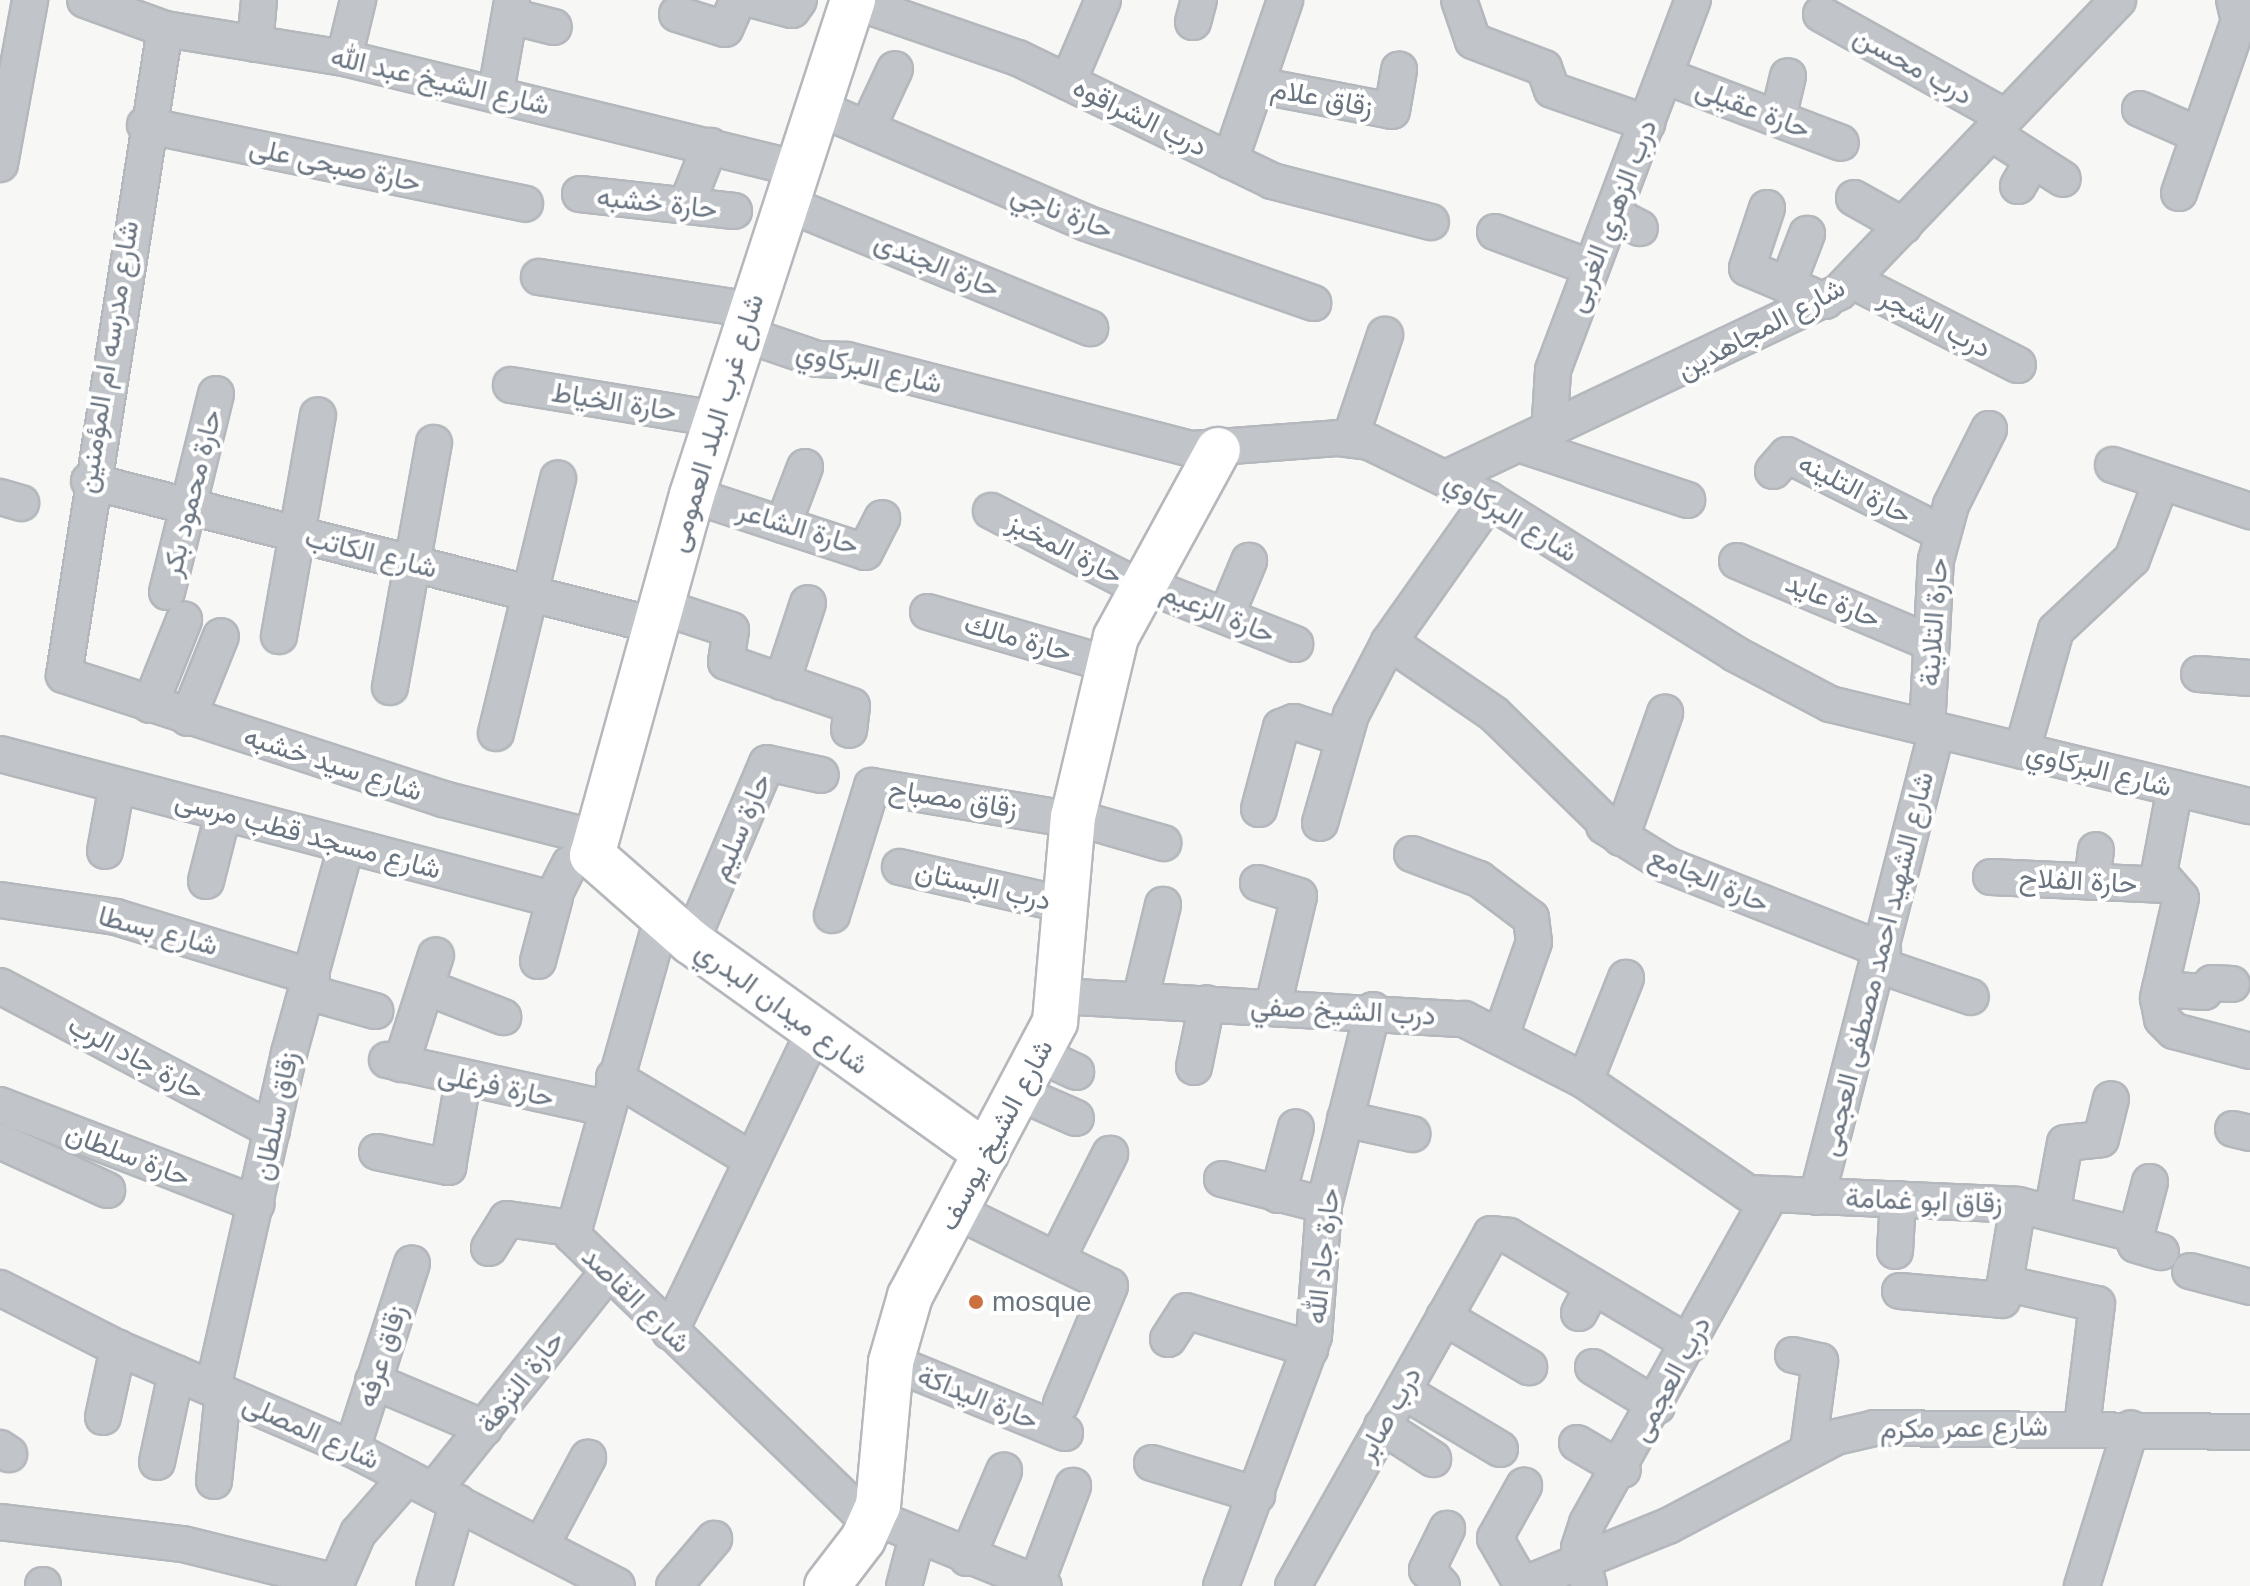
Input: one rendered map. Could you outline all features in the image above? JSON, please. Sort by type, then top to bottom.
[{"type":"street","points":[[0,164],[3,125],[30,0]]},
{"type":"street","name":"شارع الشيخ عبد الله","points":[[85,0],[165,29],[344,58],[496,92],[710,146],[790,185]]},
{"type":"street","points":[[255,44],[259,0]]},
{"type":"street","points":[[344,58],[358,0]]},
{"type":"street","points":[[677,14],[725,29],[738,0]]},
{"type":"street","points":[[754,0],[792,10],[799,0]]},
{"type":"street","points":[[1068,82],[1103,0]]},
{"type":"street","points":[[1230,161],[1285,0]]},
{"type":"street","points":[[1459,0],[1473,41],[1545,69],[1552,90],[1647,123]]},
{"type":"street","name":"درب الزهري الغربى","points":[[1537,441],[1553,370],[1592,268],[1627,222],[1647,123],[1693,0]]},
{"type":"street","name":"شارع المجاهدين","points":[[1448,477],[1537,441],[1825,301],[1853,281],[2118,0]]},
{"type":"street","points":[[2179,193],[2239,21],[2234,0]]},
{"type":"street","name":"درب الشراقوه","points":[[853,1],[1068,82],[1230,161],[1324,198],[1431,222]]},
{"type":"street","name":"شارع غرب البلد العمومى","points":[[594,844],[692,495],[790,185],[853,1]]},
{"type":"street","points":[[496,92],[511,8],[554,27]]},
{"type":"street","name":"درب محسن","points":[[1821,14],[1998,125],[2026,173],[2063,179]]},
{"type":"street","name":"شارع مدرسه ام المؤمنين","points":[[73,681],[60,664],[145,125],[165,29]]},
{"type":"street","points":[[867,129],[895,69]]},
{"type":"street","name":"زقاق علام","points":[[1257,85],[1392,111],[1399,70]]},
{"type":"street","name":"حارة عقيلى","points":[[1665,76],[1841,143]]},
{"type":"street","points":[[1778,118],[1788,76]]},
{"type":"street","name":"حارة ناجي","points":[[816,107],[1086,223],[1313,303]]},
{"type":"street","points":[[2140,109],[2199,135]]},
{"type":"street","name":"حارة صبحى على","points":[[145,125],[525,204]]},
{"type":"street","points":[[686,206],[710,146]]},
{"type":"street","name":"حارة الجندى","points":[[790,185],[1090,328]]},
{"type":"street","name":"حارة خشبه","points":[[580,194],[734,211]]},
{"type":"street","points":[[1854,198],[1904,226]]},
{"type":"street","points":[[1767,208],[1747,268],[1825,301]]},
{"type":"street","points":[[1495,232],[1592,268]]},
{"type":"street","points":[[1787,286],[1807,234]]},
{"type":"street","name":"شارع البركاوي","points":[[539,277],[747,322],[817,359],[1218,450],[1350,439],[1448,477],[1783,683],[1830,704],[2250,806]]},
{"type":"street","name":"درب الشجر","points":[[1853,281],[2018,365]]},
{"type":"street","points":[[1350,439],[1385,335]]},
{"type":"street","name":"حارة الخياط","points":[[511,385],[716,419]]},
{"type":"street","name":"حارة محمود بكر","points":[[150,705],[176,606],[188,507],[216,394]]},
{"type":"street","points":[[279,636],[300,535],[318,415]]},
{"type":"street","name":"حارة التلاينة","points":[[1932,730],[1929,642],[1942,533],[1989,429]]},
{"type":"street","points":[[1537,441],[1687,500]]},
{"type":"street","points":[[390,687],[434,443]]},
{"type":"street","name":"شارع الشيخ يوسف","points":[[873,1521],[891,1362],[910,1296],[1019,1093],[1058,1063],[1059,996],[1073,818],[1108,664],[1140,585],[1218,450]]},
{"type":"street","name":"حارة التلينه","points":[[1773,471],[1787,455],[1942,533]]},
{"type":"street","points":[[2113,465],[2160,485],[2250,511]]},
{"type":"street","points":[[783,525],[805,467]]},
{"type":"street","points":[[496,733],[558,478]]},
{"type":"street","name":"شارع الكاتب","points":[[89,481],[530,594],[729,629],[726,662],[782,682]]},
{"type":"street","points":[[2022,751],[2056,630],[2132,559],[2160,485]]},
{"type":"street","name":"حارة الشاعر","points":[[692,495],[867,553],[882,518]]},
{"type":"street","points":[[1320,823],[1343,738],[1389,642],[1489,500]]},
{"type":"street","name":"حارة المخبز","points":[[991,511],[1140,585]]},
{"type":"street","points":[[1226,616],[1249,561]]},
{"type":"street","name":"حارة عايد","points":[[1737,561],[1929,642]]},
{"type":"street","name":"حارة الزعيم","points":[[1140,585],[1295,644]]},
{"type":"street","points":[[808,603],[782,682],[852,706],[849,730]]},
{"type":"street","name":"حارة مالك","points":[[928,612],[1108,664]]},
{"type":"street","points":[[188,718],[221,636]]},
{"type":"street","points":[[1389,642],[1494,714],[1621,838],[1665,713]]},
{"type":"street","points":[[2199,674],[2250,678]]},
{"type":"street","name":"شارع سيد خشبه","points":[[73,681],[594,844]]},
{"type":"street","points":[[1259,809],[1281,727],[1294,722],[1343,738]]},
{"type":"street","name":"شارع الشهيد احمد مصطفى العجمى","points":[[1817,1197],[1880,958],[1932,730]]},
{"type":"street","name":"شارع مسجد قطب مرسى","points":[[0,754],[346,846],[555,897]]},
{"type":"street","name":"حارة سليم","points":[[677,930],[767,763],[821,775]]},
{"type":"street","name":"حارة الجامع","points":[[1554,779],[1621,838],[1667,865],[1971,997]]},
{"type":"street","points":[[105,851],[117,785]]},
{"type":"street","name":"زقاق مصباح","points":[[832,915],[872,786],[1073,818]]},
{"type":"street","points":[[2175,788],[2159,873],[2166,885],[2181,898],[2160,989],[2162,1019],[2174,1031],[2250,1051]]},
{"type":"street","points":[[206,881],[223,814]]},
{"type":"street","points":[[1073,818],[1163,843]]},
{"type":"street","points":[[538,961],[555,897],[570,864],[594,844]]},
{"type":"street","name":"شارع ميدان البدري","points":[[594,844],[595,864],[677,930],[813,1034],[986,1153]]},
{"type":"street","name":"زقاق سلطان","points":[[214,1481],[218,1390],[272,1130],[346,846]]},
{"type":"street","points":[[1412,854],[1479,879],[1531,918],[1534,942],[1501,1035]]},
{"type":"street","name":"حارة الفلاح","points":[[1991,877],[2094,866],[2166,885]]},
{"type":"street","name":"درب البستان","points":[[900,867],[1066,905]]},
{"type":"street","points":[[1258,883],[1299,896],[1273,1006]]},
{"type":"street","name":"شارع بسطا","points":[[0,900],[116,917],[310,984],[375,1011]]},
{"type":"street","points":[[1140,1000],[1163,905]]},
{"type":"street","name":"شارع القاصد","points":[[677,930],[610,1093],[571,1228],[608,1272],[873,1521],[1040,1585]]},
{"type":"street","name":"حارة فرغلى","points":[[503,1017],[431,971],[394,1062],[463,1081],[610,1093]]},
{"type":"street","points":[[1585,1081],[1626,978]]},
{"type":"street","points":[[2160,989],[2204,992],[2212,983],[2232,984]]},
{"type":"street","name":"حارة جاد الرب","points":[[0,986],[272,1130]]},
{"type":"street","name":"درب الشيخ صفي","points":[[1059,996],[1373,1010],[1464,1019],[1501,1035],[1585,1081],[1728,1184],[1769,1198],[1817,1197]]},
{"type":"street","points":[[1194,1067],[1207,1003]]},
{"type":"street","name":"حارة جاد الله","points":[[1221,1586],[1310,1349],[1324,1205],[1373,1010]]},
{"type":"street","points":[[670,1332],[813,1034]]},
{"type":"street","points":[[377,1152],[448,1167],[463,1081]]},
{"type":"street","points":[[610,1093],[752,1160]]},
{"type":"street","points":[[1019,1093],[1076,1118]]},
{"type":"street","points":[[2052,1213],[2065,1143],[2101,1139],[2111,1099]]},
{"type":"street","name":"حارة سلطان","points":[[0,1105],[257,1204]]},
{"type":"street","points":[[1345,1119],[1412,1134]]},
{"type":"street","points":[[1278,1195],[1296,1127]]},
{"type":"street","points":[[0,1141],[107,1190]]},
{"type":"street","points":[[956,1211],[1057,1259],[1110,1154]]},
{"type":"street","points":[[1222,1179],[1324,1205]]},
{"type":"street","name":"زقاق ابو غمامة","points":[[1817,1197],[2018,1205],[2052,1213],[2148,1246],[2150,1182]]},
{"type":"street","name":"درب العجمى","points":[[1586,1574],[1587,1523],[1623,1470],[1769,1198]]},
{"type":"street","points":[[1895,1251],[1898,1199]]},
{"type":"street","points":[[1900,1291],[1997,1302],[2008,1284],[2018,1205]]},
{"type":"street","points":[[489,1248],[507,1219],[571,1228]]},
{"type":"street","name":"درب صابر","points":[[1293,1586],[1486,1242],[1500,1232],[1586,1300],[1690,1344]]},
{"type":"street","name":"حارة اليداكة","points":[[891,1362],[1063,1418],[1112,1292],[1106,1281],[1057,1259]]},
{"type":"street","name":"زقاق عرفه","points":[[352,1449],[412,1263]]},
{"type":"street","points":[[2190,1271],[2250,1287]]},
{"type":"street","name":"حارة النزهة","points":[[336,1584],[358,1533],[433,1490],[608,1272]]},
{"type":"street","points":[[2008,1284],[2097,1304],[2082,1427]]},
{"type":"street","name":"شارع المصلى","points":[[0,1288],[118,1348],[352,1449],[542,1544],[617,1586]]},
{"type":"street","points":[[1168,1339],[1186,1311],[1310,1349]]},
{"type":"street","points":[[1444,1317],[1529,1367]]},
{"type":"street","points":[[103,1417],[118,1348]]},
{"type":"street","points":[[1793,1355],[1820,1361],[1808,1450]]},
{"type":"street","points":[[1593,1367],[1657,1406]]},
{"type":"street","points":[[157,1462],[176,1373]]},
{"type":"street","points":[[373,1381],[484,1428]]},
{"type":"street","points":[[1403,1391],[1500,1449]]},
{"type":"street","points":[[1382,1426],[1433,1459]]},
{"type":"street","name":"شارع عمر مكرم","points":[[1521,1586],[1586,1574],[1808,1450],[1874,1428],[2082,1427],[2250,1432]]},
{"type":"street","points":[[2082,1586],[2131,1428]]},
{"type":"street","points":[[1577,1443],[1623,1470]]},
{"type":"street","points":[[542,1544],[588,1458]]},
{"type":"street","points":[[1152,1463],[1257,1495]]},
{"type":"street","points":[[967,1558],[1004,1471]]},
{"type":"street","points":[[1040,1585],[1073,1486]]},
{"type":"street","points":[[1521,1586],[1495,1538],[1524,1486]]},
{"type":"street","points":[[433,1490],[434,1586]]},
{"type":"street","points":[[827,1586],[873,1521]]},
{"type":"street","points":[[0,1522],[183,1544],[336,1584]]},
{"type":"street","points":[[1442,1586],[1427,1570],[1447,1529]]},
{"type":"street","points":[[904,1586],[917,1537]]},
{"type":"street","points":[[674,1586],[714,1539]]},
{"type":"place","name":"mosque","points":[[976,1302]]}]
